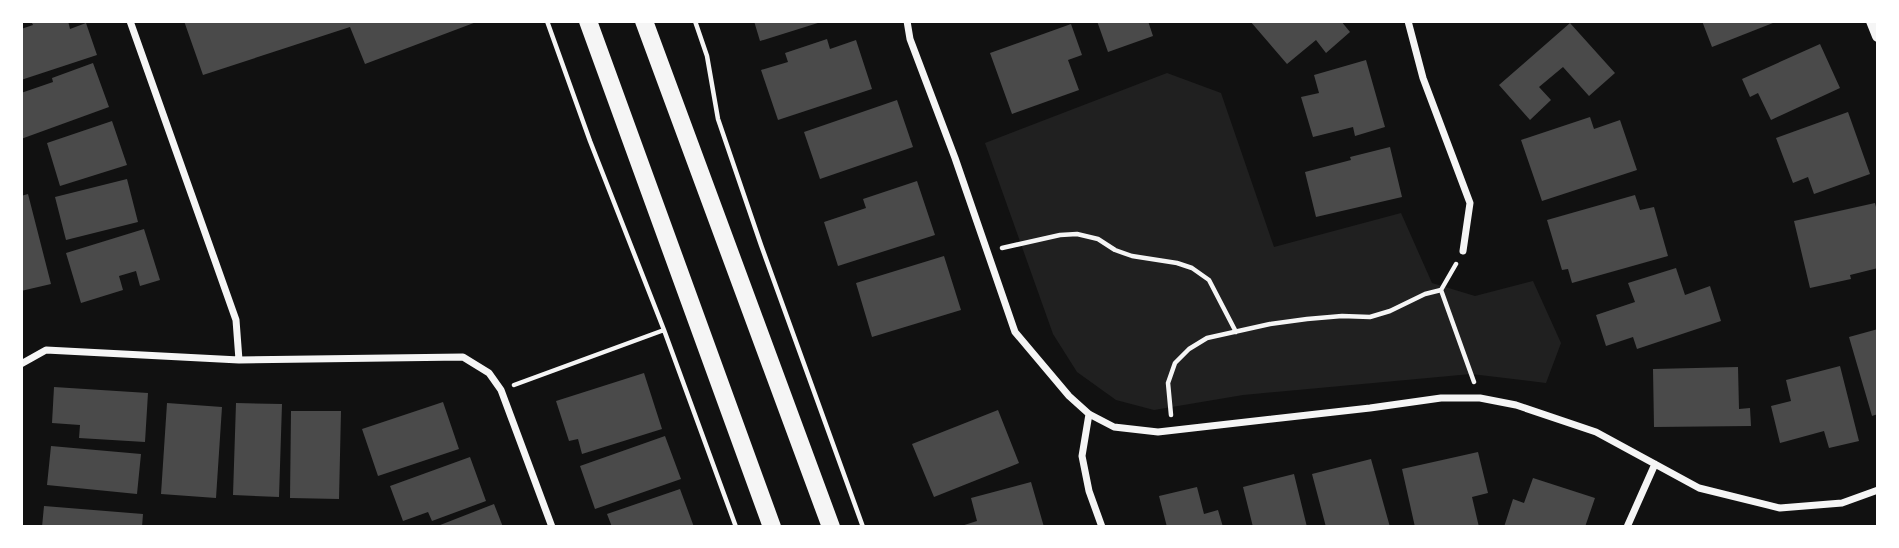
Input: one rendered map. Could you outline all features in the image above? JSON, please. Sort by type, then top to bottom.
[{"type":"main road","points":[[588,21],[772,527]]},
{"type":"main road","points":[[644,21],[831,527]]},
{"type":"street","points":[[130,21],[236,320],[239,360]]},
{"type":"street","points":[[907,21],[911,39],[1015,332],[1069,397],[1089,414],[1114,427],[1158,432],[1441,398],[1480,398],[1516,405],[1596,432],[1699,488],[1780,508],[1842,503],[1878,490]]},
{"type":"street","points":[[1408,21],[1423,78],[1470,203],[1463,251]]},
{"type":"street","points":[[1871,21],[1878,36]]},
{"type":"street","points":[[21,364],[46,350],[239,360],[463,357],[489,373],[500,390],[552,527]]},
{"type":"street","points":[[1089,414],[1082,456],[1088,491],[1102,527]]},
{"type":"street","points":[[1628,527],[1655,464]]},
{"type":"path","points":[[547,21],[736,527]]},
{"type":"path","points":[[695,21],[707,56],[719,119],[761,245],[863,527]]},
{"type":"path","points":[[987,252],[1059,235],[1077,234],[1098,239],[1115,250],[1132,256],[1177,263],[1192,268],[1209,280],[1236,332]]},
{"type":"path","points":[[1172,430],[1168,383],[1175,363],[1189,349],[1207,338],[1270,324],[1342,316],[1370,317],[1390,311],[1441,289],[1463,251]]},
{"type":"path","points":[[1441,289],[1480,398]]},
{"type":"path","points":[[500,390],[664,330]]},
{"type":"shaded area","points":[[1167,73],[1221,93],[1274,247],[1401,213],[1432,283],[1475,296],[1533,281],[1561,343],[1546,383],[1471,374],[1243,395],[1154,410],[1116,400],[1077,372],[1053,334],[985,143]]},
{"type":"building","points":[[31,21],[68,21],[70,29],[86,23],[97,55],[21,80],[21,29],[33,25]]},
{"type":"building","points":[[184,21],[479,21],[365,64],[350,27],[203,75]]},
{"type":"building","points":[[754,21],[821,21],[821,22],[760,41]]},
{"type":"building","points":[[1097,21],[1148,21],[1153,36],[1108,52]]},
{"type":"building","points":[[1250,21],[1341,21],[1350,32],[1326,53],[1316,40],[1287,64]]},
{"type":"building","points":[[1702,21],[1778,21],[1712,47]]},
{"type":"building","points":[[1570,23],[1615,73],[1589,96],[1563,67],[1539,87],[1551,100],[1530,120],[1499,85]]},
{"type":"building","points":[[1071,24],[1082,55],[1068,60],[1079,90],[1012,114],[990,53]]},
{"type":"building","points":[[827,39],[830,49],[856,40],[872,89],[778,120],[761,70],[788,62],[785,53]]},
{"type":"building","points":[[1820,44],[1840,88],[1771,120],[1758,93],[1750,97],[1742,79]]},
{"type":"building","points":[[1366,60],[1385,127],[1355,136],[1353,127],[1313,137],[1301,97],[1319,93],[1314,75]]},
{"type":"building","points":[[93,63],[109,107],[21,139],[21,93],[53,82],[52,78]]},
{"type":"building","points":[[897,100],[913,147],[820,179],[804,132]]},
{"type":"building","points":[[1848,112],[1870,174],[1814,194],[1808,177],[1793,183],[1776,138]]},
{"type":"building","points":[[1590,117],[1594,129],[1620,120],[1637,170],[1542,201],[1521,140]]},
{"type":"building","points":[[112,121],[127,165],[60,186],[47,143]]},
{"type":"building","points":[[1390,147],[1402,197],[1316,217],[1305,172]]},
{"type":"building","points":[[127,179],[138,222],[66,240],[55,197]]},
{"type":"building","points":[[917,181],[935,235],[838,266],[824,222],[866,208],[863,199]]},
{"type":"building","points":[[28,194],[51,284],[21,291],[21,196]]},
{"type":"building","points":[[1635,195],[1640,210],[1654,207],[1668,256],[1572,283],[1568,269],[1562,270],[1547,220]]},
{"type":"building","points":[[1875,203],[1878,215],[1878,268],[1850,275],[1851,279],[1810,288],[1794,221]]},
{"type":"building","points":[[144,229],[160,280],[140,286],[136,271],[119,276],[123,290],[81,303],[66,253]]},
{"type":"building","points":[[944,256],[961,310],[872,337],[856,283]]},
{"type":"building","points":[[1676,268],[1685,295],[1710,286],[1721,321],[1637,349],[1633,337],[1606,346],[1596,315],[1635,302],[1628,283]]},
{"type":"building","points":[[1878,329],[1878,414],[1872,416],[1849,337]]},
{"type":"building","points":[[1840,366],[1859,441],[1829,448],[1824,431],[1780,443],[1771,406],[1791,401],[1786,380]]},
{"type":"building","points":[[1738,367],[1739,409],[1750,408],[1751,426],[1654,427],[1653,369]]},
{"type":"building","points":[[644,373],[662,429],[582,454],[578,439],[569,441],[556,401]]},
{"type":"building","points":[[54,387],[148,393],[145,442],[79,438],[80,425],[52,423]]},
{"type":"building","points":[[443,402],[459,449],[378,476],[362,429]]},
{"type":"building","points":[[167,403],[222,407],[216,498],[161,494]]},
{"type":"building","points":[[236,403],[282,404],[279,497],[233,495]]},
{"type":"building","points":[[998,410],[1019,463],[934,497],[912,444]]},
{"type":"building","points":[[291,411],[341,411],[339,499],[290,498]]},
{"type":"building","points":[[665,436],[681,479],[595,509],[580,466]]},
{"type":"building","points":[[51,446],[141,454],[137,494],[47,485]]},
{"type":"building","points":[[1478,452],[1488,493],[1472,497],[1479,527],[1415,527],[1402,469]]},
{"type":"building","points":[[470,457],[486,501],[432,521],[428,512],[403,521],[390,486]]},
{"type":"building","points":[[1371,459],[1390,527],[1326,527],[1312,474]]},
{"type":"building","points":[[1294,474],[1307,527],[1253,527],[1243,487]]},
{"type":"building","points":[[1533,478],[1595,498],[1585,527],[1504,527],[1513,499],[1524,503]]},
{"type":"building","points":[[1031,482],[1044,527],[958,527],[977,521],[971,498]]},
{"type":"building","points":[[1197,487],[1204,514],[1218,510],[1223,527],[1167,527],[1159,496]]},
{"type":"building","points":[[680,489],[694,527],[612,527],[607,514]]},
{"type":"building","points":[[494,504],[503,527],[435,527]]},
{"type":"building","points":[[44,506],[143,514],[142,527],[42,527]]}]
